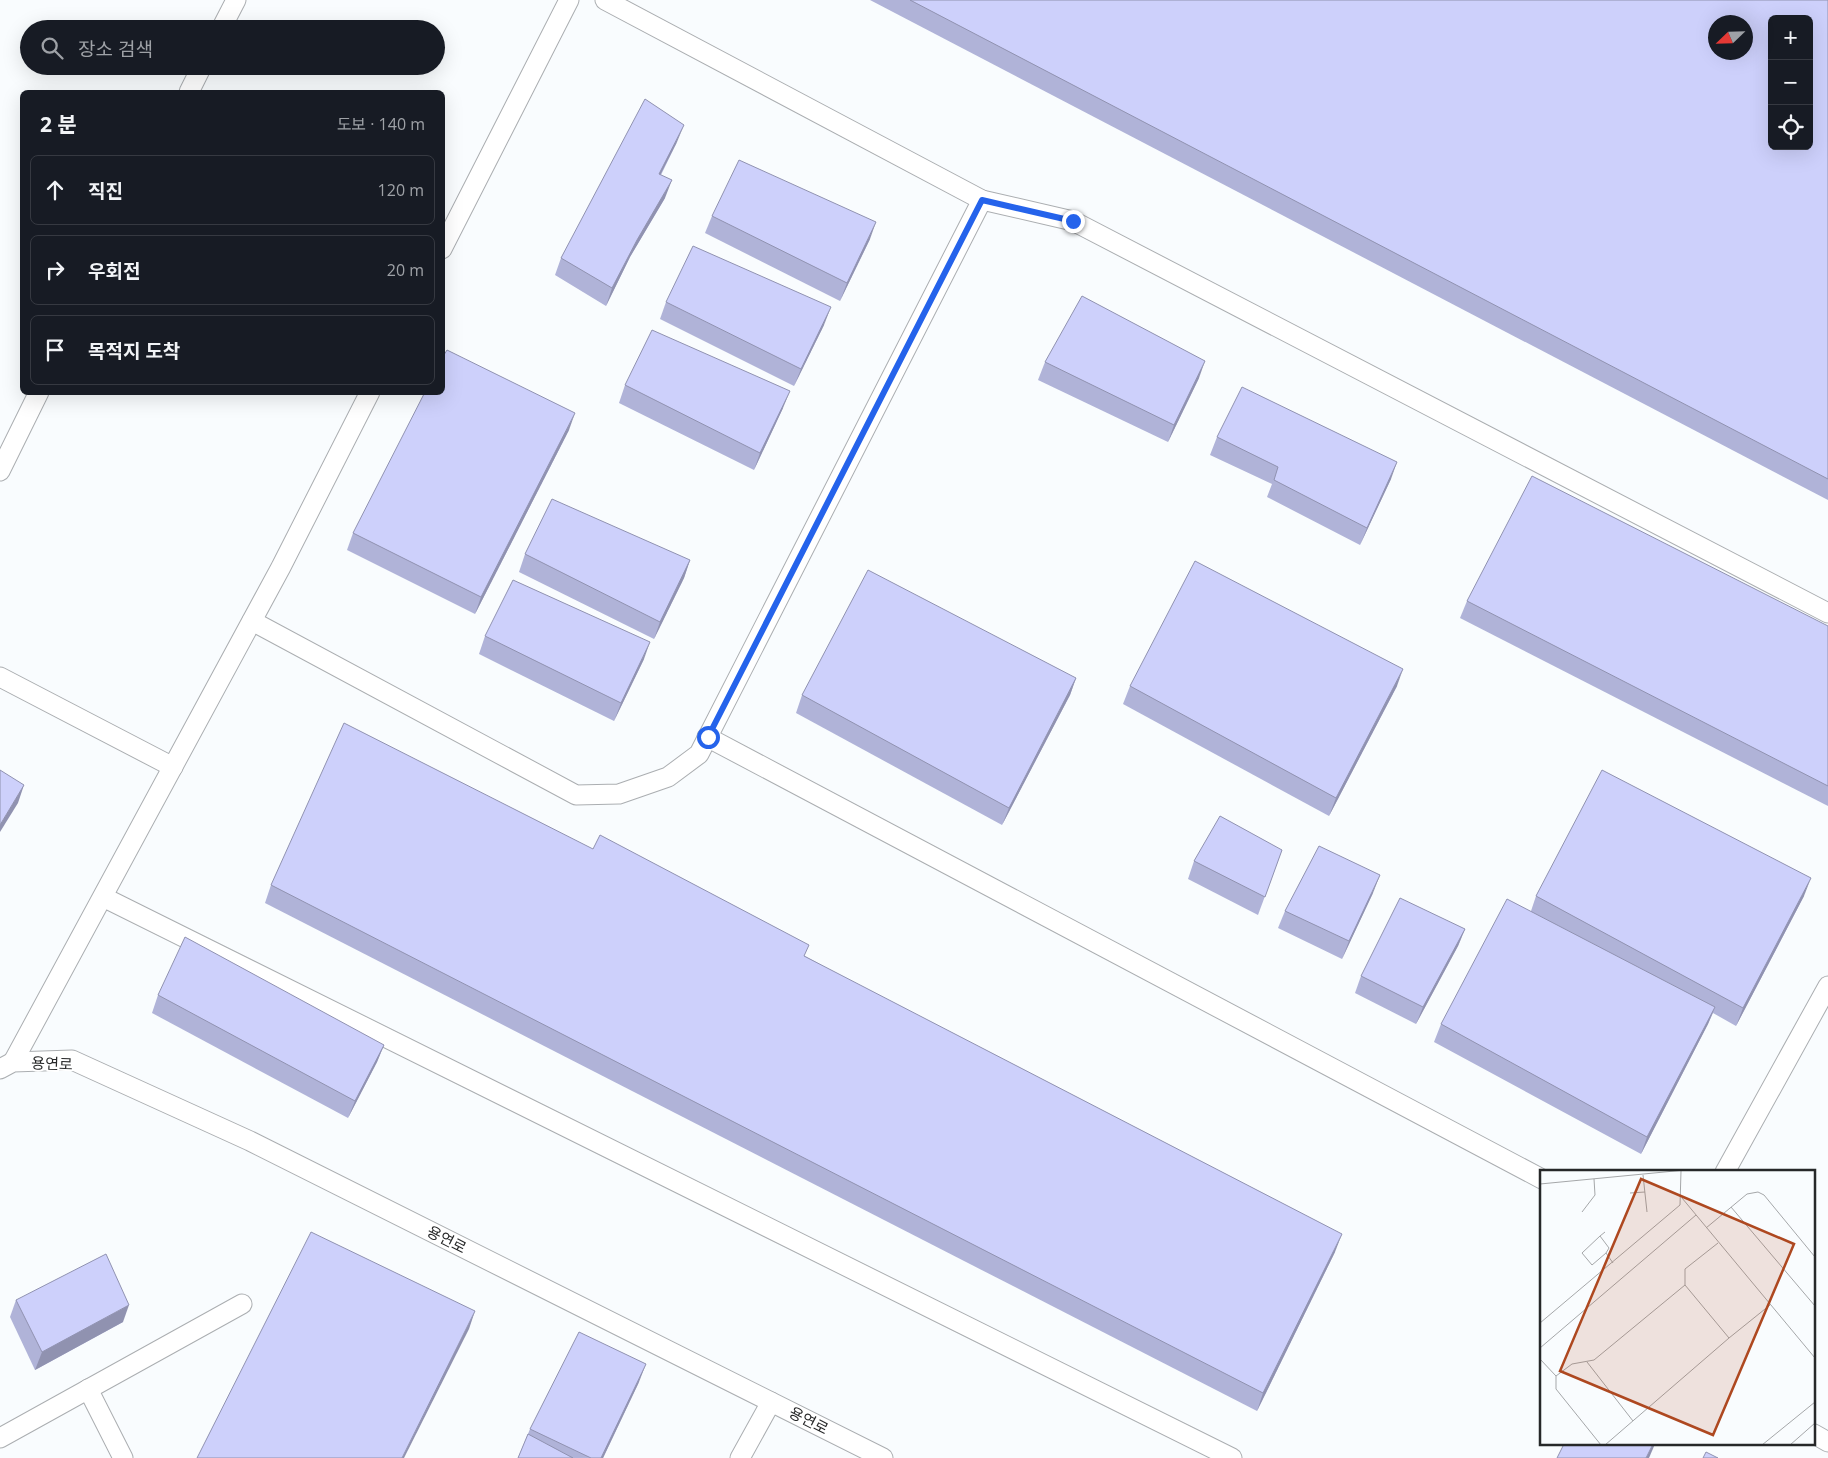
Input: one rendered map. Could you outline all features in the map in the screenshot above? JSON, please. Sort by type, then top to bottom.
[{"type":"lane","points":[[226,20],[236,0]]},
{"type":"lane","points":[[445,243],[569,0]]},
{"type":"lane","points":[[605,0],[982,200],[1073,221],[1828,613]]},
{"type":"lane","points":[[190,90],[198,75]]},
{"type":"lane","points":[[252,621],[576,795],[619,794],[668,777],[699,754],[982,200]]},
{"type":"lane","points":[[0,470],[38,395]]},
{"type":"lane","points":[[7,1065],[103,897],[252,621],[368,395]]},
{"type":"lane","points":[[0,677],[173,767]]},
{"type":"lane","points":[[708,737],[1540,1178]]},
{"type":"lane","points":[[103,897],[1232,1458]]},
{"type":"lane","points":[[1726,1170],[1828,986]]},
{"type":"lane","name":"용연로","points":[[7,1065],[72,1060],[250,1141],[884,1458]]},
{"type":"lane","points":[[0,1438],[242,1304]]},
{"type":"lane","points":[[88,1389],[123,1458]]},
{"type":"lane","points":[[740,1458],[771,1402]]},
{"type":"lane","points":[[1816,1435],[1828,1442]]},
{"type":"building","points":[[910,0],[1828,0],[1828,479]]},
{"type":"building","points":[[645,99],[684,125],[659,174],[672,180],[612,288],[561,258]]},
{"type":"building","points":[[739,160],[876,222],[847,283],[712,216]]},
{"type":"building","points":[[693,246],[831,307],[801,369],[666,302]]},
{"type":"building","points":[[1082,296],[1205,361],[1174,425],[1045,362]]},
{"type":"building","points":[[652,330],[790,391],[760,453],[625,385]]},
{"type":"building","points":[[447,350],[575,413],[481,597],[353,533],[423,395],[445,395],[445,353]]},
{"type":"building","points":[[1242,387],[1397,462],[1367,528],[1274,480],[1278,467],[1217,437]]},
{"type":"building","points":[[1532,476],[1828,626],[1828,786],[1467,601]]},
{"type":"building","points":[[552,499],[690,560],[660,622],[525,554]]},
{"type":"building","points":[[1195,561],[1403,669],[1336,798],[1130,686]]},
{"type":"building","points":[[868,570],[1076,678],[1009,808],[802,695]]},
{"type":"building","points":[[513,580],[650,642],[621,703],[485,636]]},
{"type":"building","points":[[344,723],[593,849],[600,835],[809,945],[804,956],[1342,1234],[1263,1393],[271,885]]},
{"type":"building","points":[[0,770],[24,785],[0,825]]},
{"type":"building","points":[[1602,770],[1811,878],[1743,1008],[1536,896]]},
{"type":"building","points":[[1220,816],[1282,850],[1265,897],[1194,861]]},
{"type":"building","points":[[1319,846],[1380,875],[1349,941],[1285,911]]},
{"type":"building","points":[[1400,898],[1465,929],[1423,1007],[1361,976]]},
{"type":"building","points":[[1507,899],[1715,1007],[1647,1137],[1441,1024]]},
{"type":"building","points":[[185,937],[384,1045],[355,1101],[158,995]]},
{"type":"building","points":[[311,1232],[475,1311],[402,1458],[197,1458]]},
{"type":"building","points":[[106,1254],[129,1305],[42,1352],[16,1300]]},
{"type":"building","points":[[579,1332],[646,1364],[601,1458],[591,1458],[530,1429]]},
{"type":"building","points":[[528,1434],[573,1458],[518,1458]]},
{"type":"building","points":[[1563,1446],[1652,1446],[1646,1458],[1557,1458]]},
{"type":"building","points":[[1706,1452],[1718,1458],[1703,1458]]},
{"type":"route","points":[[708,737],[982,200],[1073,221]]}]
